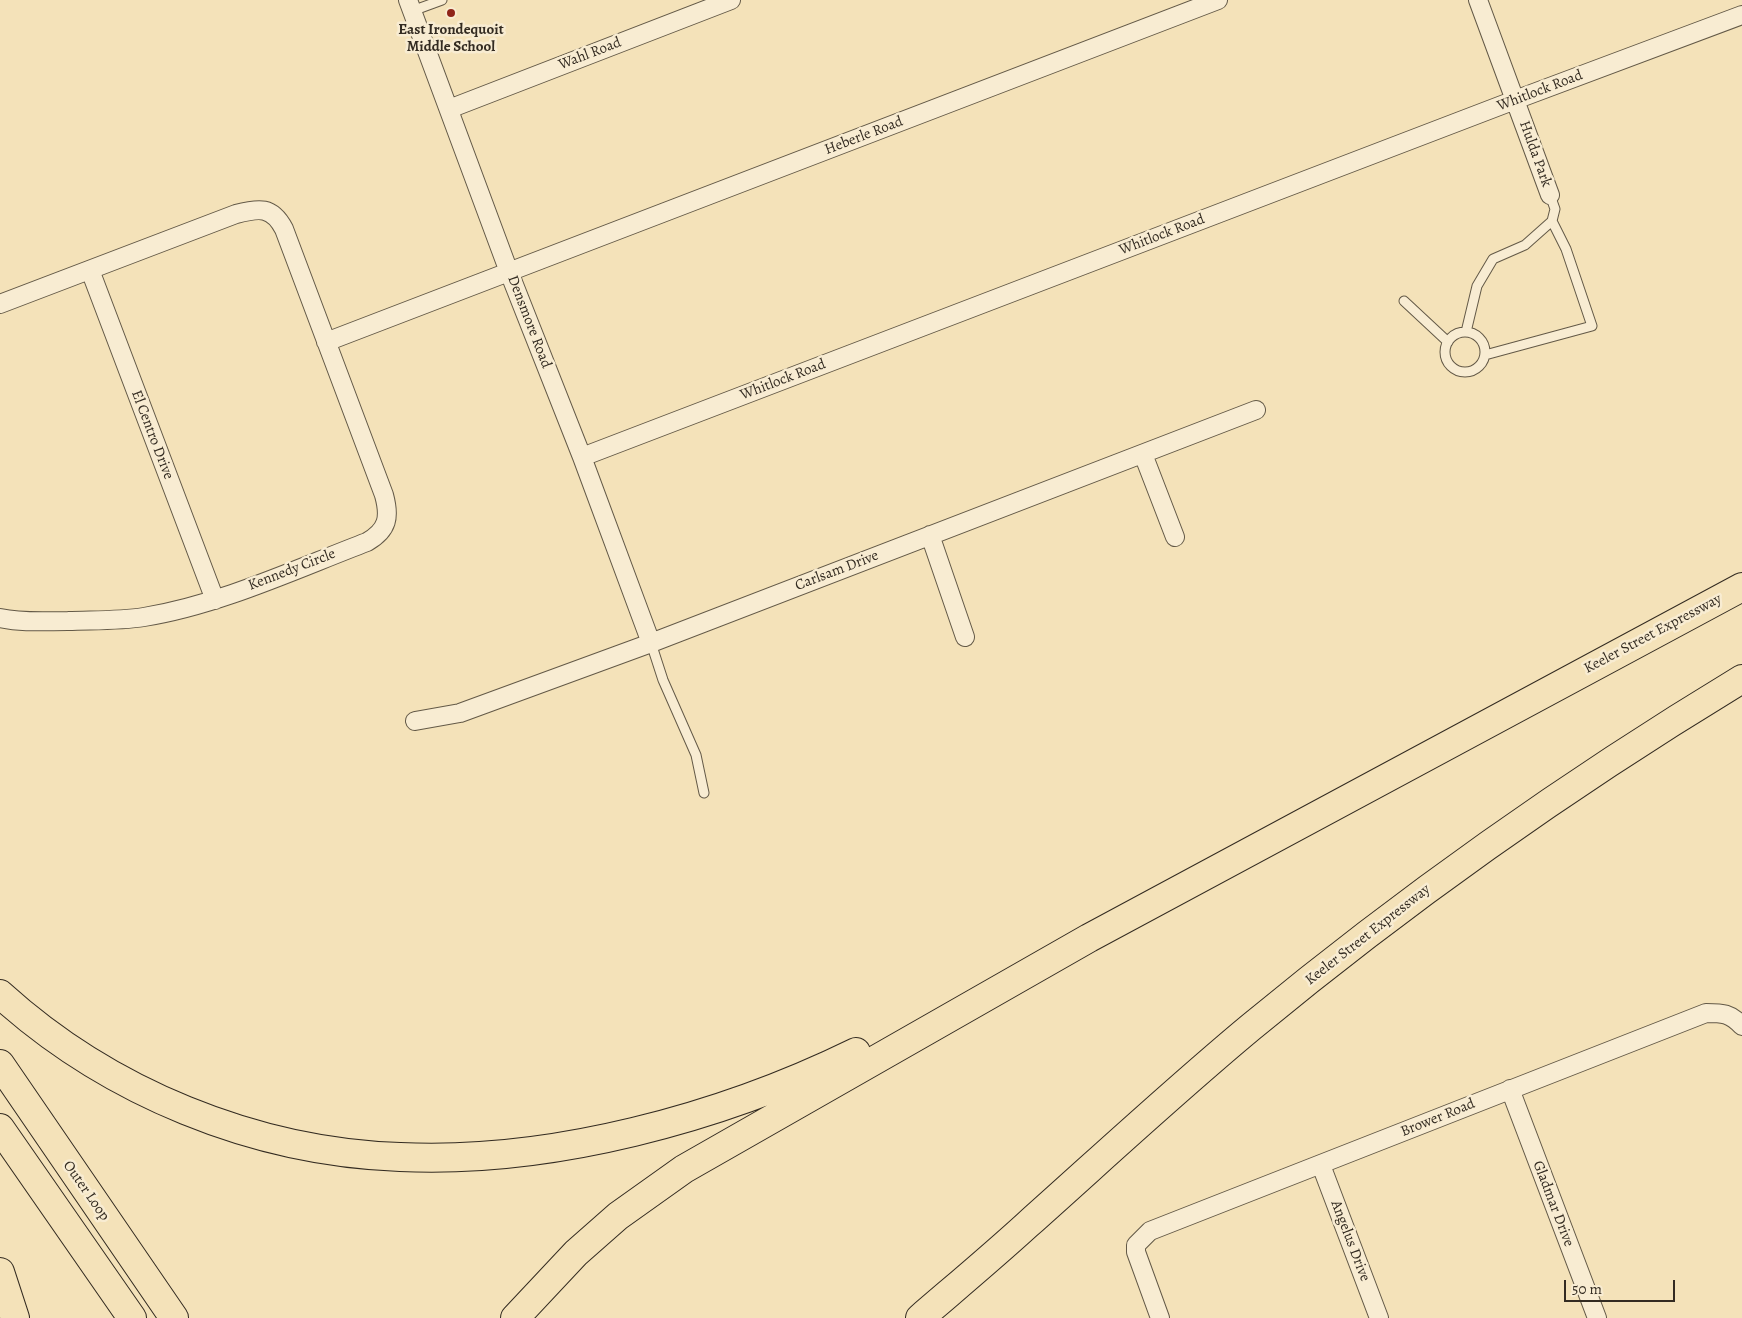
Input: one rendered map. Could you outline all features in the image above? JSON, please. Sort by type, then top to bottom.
[{"type":"highway","name":"Keeler Street Expressway","points":[[1089,938],[1742,587]]},
{"type":"highway","name":"Keeler Street Expressway","points":[[1024,1228],[1209,1062],[1381,924],[1468,859],[1544,806],[1605,765],[1736,684]]},
{"type":"highway","points":[[0,994],[66,1046],[113,1075],[162,1100],[212,1120],[291,1143],[344,1152],[398,1158],[480,1156],[534,1150],[587,1141],[666,1122],[744,1098],[795,1079],[845,1057],[1089,938]]},
{"type":"highway","points":[[515,1318],[576,1252],[618,1216],[676,1174],[748,1131],[1089,938]]},
{"type":"highway","name":"Outer Loop","points":[[0,1064],[174,1318]]},
{"type":"highway","points":[[0,1128],[132,1318]]},
{"type":"highway","points":[[920,1318],[1024,1228]]},
{"type":"highway","points":[[931,1318],[1024,1228]]},
{"type":"highway","points":[[0,1272],[15,1318]]},
{"type":"street","name":"Wahl Road","points":[[449,109],[731,0]]},
{"type":"street","name":"Heberle Road","points":[[509,272],[1218,0]]},
{"type":"street","name":"Hulda Park","points":[[1478,0],[1550,195]]},
{"type":"street","name":"Densmore Road","points":[[410,5],[509,272],[582,458],[651,643]]},
{"type":"street","name":"Whitlock Road","points":[[582,458],[1742,15]]},
{"type":"street","name":"Kennedy Circle","points":[[0,304],[236,214],[259,209],[267,210],[275,215],[284,229],[388,508],[385,524],[376,537],[367,542],[214,600],[170,612],[113,620],[30,621],[0,618]]},
{"type":"street","name":"El Centro Drive","points":[[90,270],[214,600]]},
{"type":"street","points":[[326,342],[509,272]]},
{"type":"street","name":"Carlsam Drive","points":[[415,721],[460,713],[651,643],[1256,410]]},
{"type":"street","points":[[1143,454],[1175,537]]},
{"type":"street","points":[[930,535],[965,637]]},
{"type":"street","name":"Brower Road","points":[[1160,1318],[1137,1256],[1136,1245],[1142,1237],[1154,1228],[1706,1014],[1723,1013],[1736,1019],[1742,1026]]},
{"type":"street","name":"Gladmar Drive","points":[[1510,1089],[1597,1318]]},
{"type":"street","name":"Angelus Drive","points":[[1321,1164],[1379,1318]]},
{"type":"lane","points":[[410,5],[442,0]]},
{"type":"lane","points":[[1466,332],[1477,286],[1493,259],[1525,245],[1552,222],[1555,209],[1550,195]]},
{"type":"lane","points":[[1485,355],[1592,326],[1566,249],[1552,222]]},
{"type":"lane","points":[[1404,301],[1448,342]]},
{"type":"lane","points":[[1466,332],[1479,337],[1483,342],[1485,355],[1479,367],[1468,372],[1462,372],[1450,366],[1447,361],[1445,348],[1453,336],[1466,332]]},
{"type":"lane","points":[[651,643],[663,680],[696,755],[704,793]]},
{"type":"place","name":"East Irondequoit Middle School","points":[[451,13]]}]
